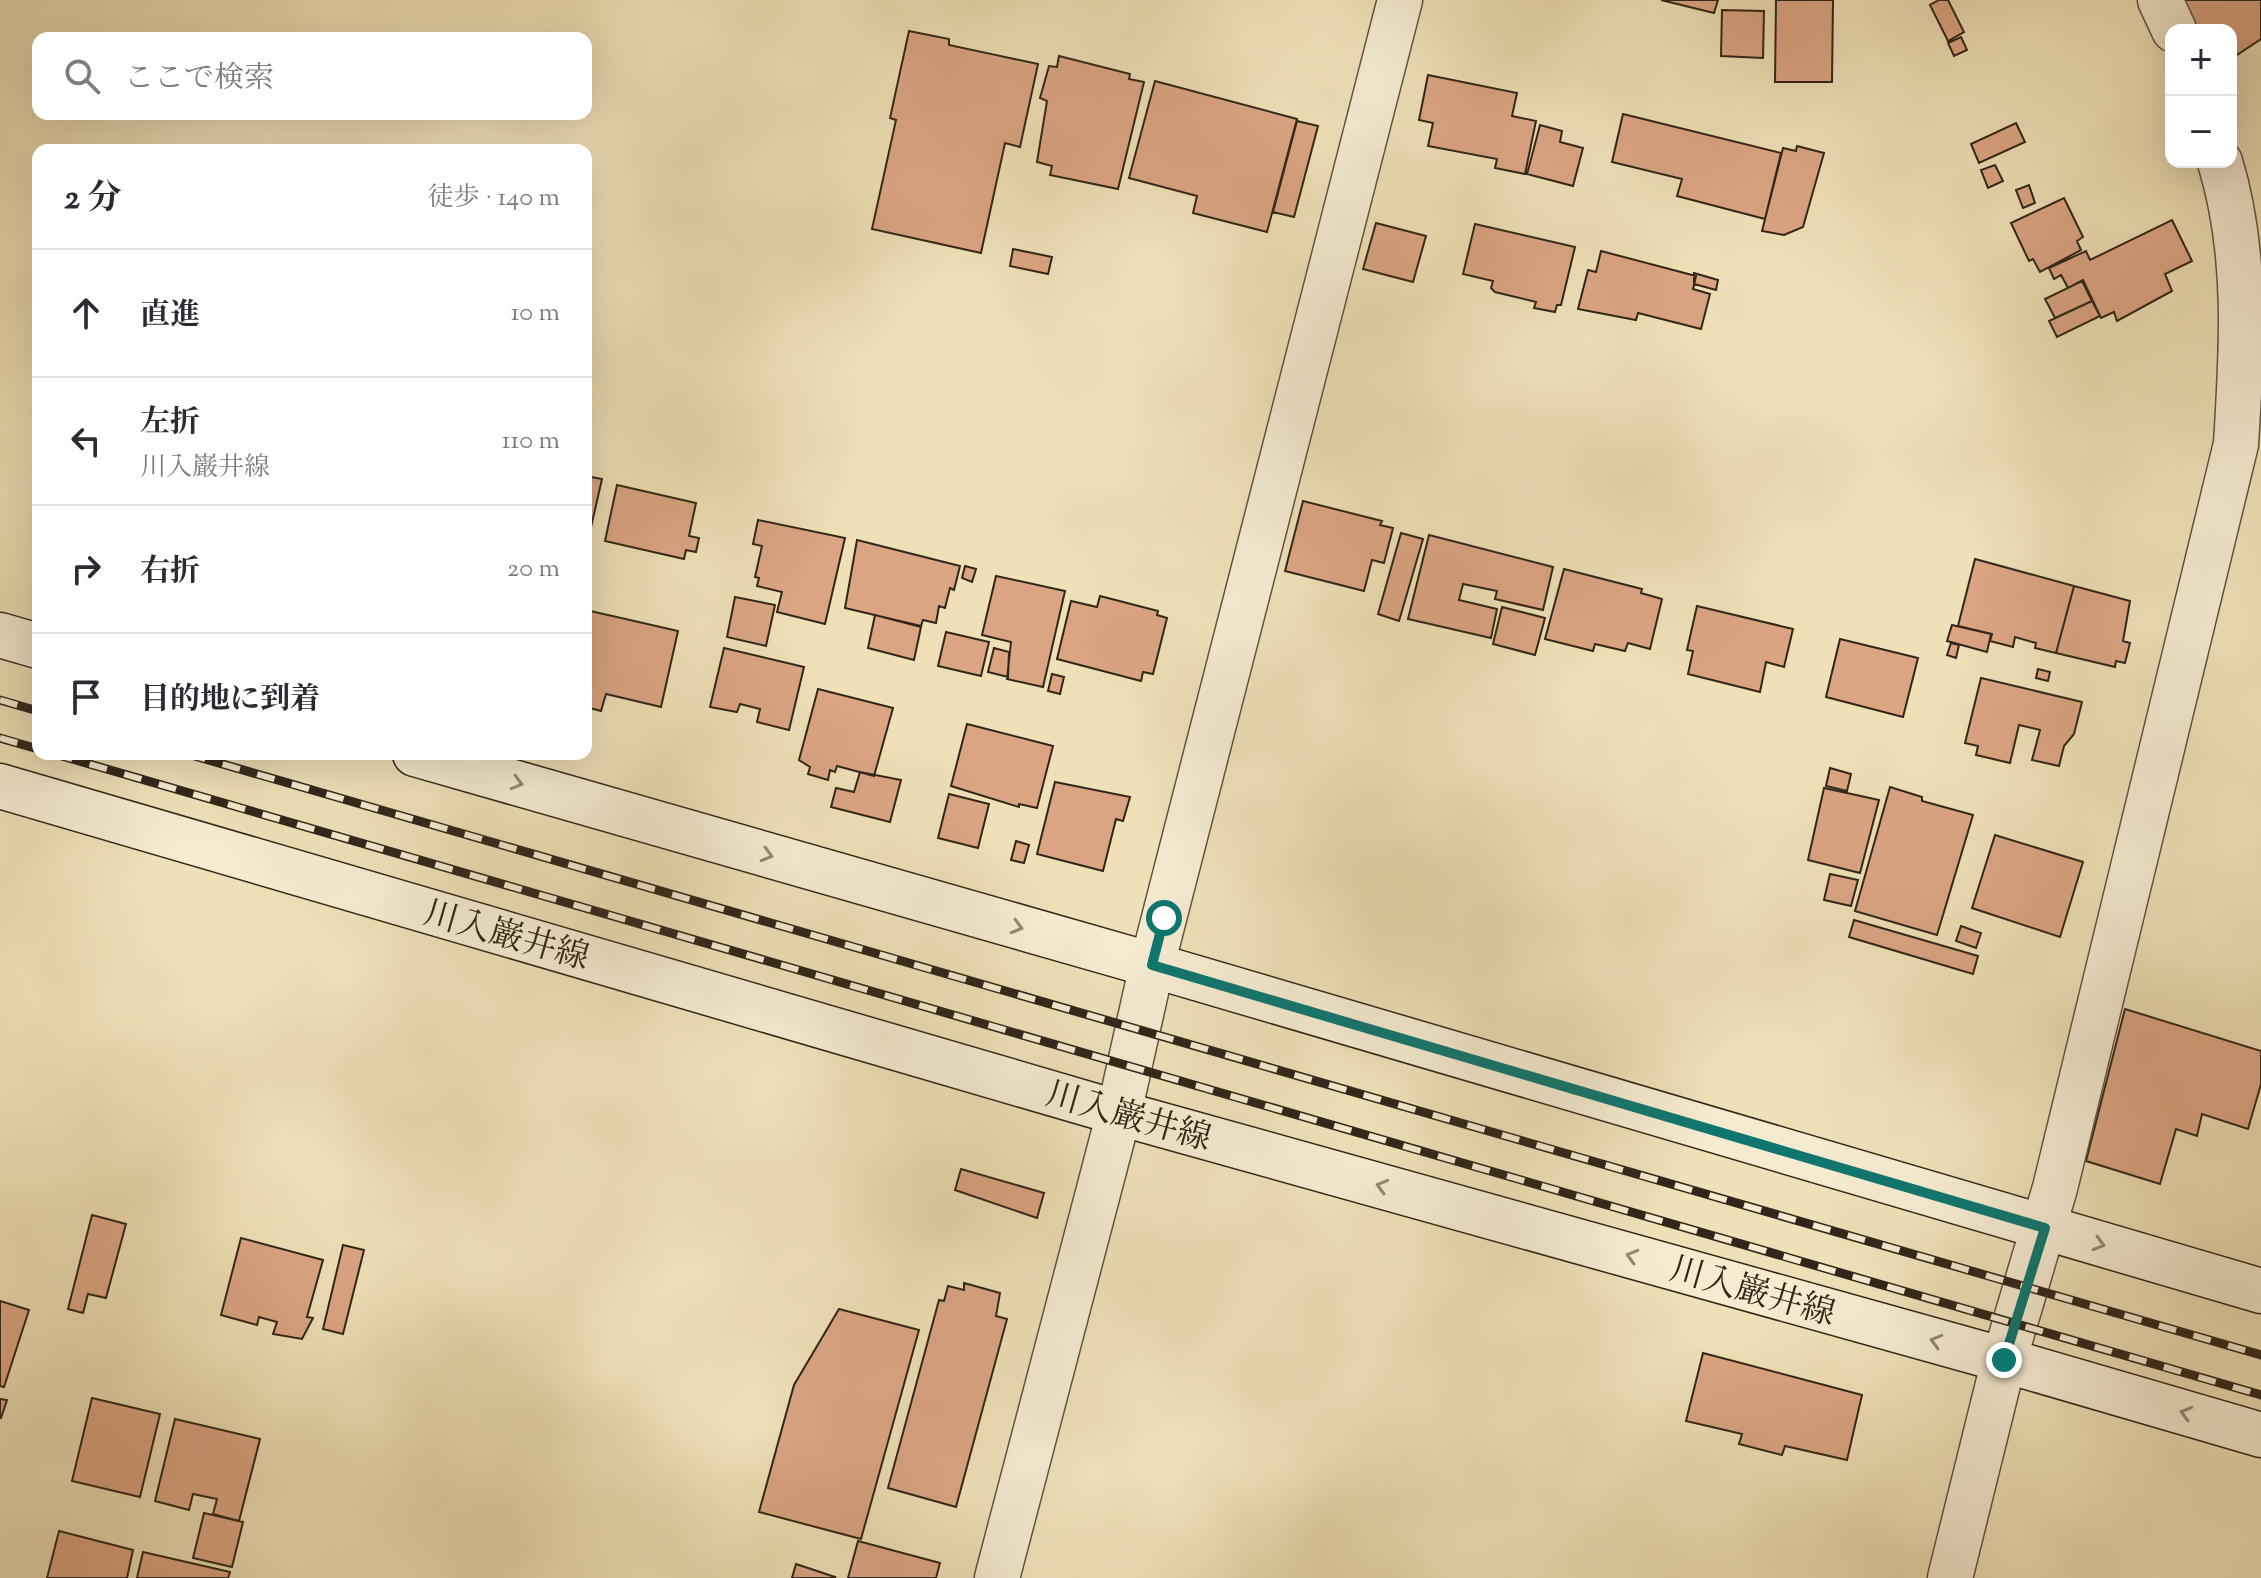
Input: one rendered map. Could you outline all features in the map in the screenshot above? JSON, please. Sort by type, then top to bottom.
[{"type":"main road","points":[[997,1578],[1119,1113],[1152,965],[1400,0]]},
{"type":"main road","points":[[2160,0],[2171,24]]},
{"type":"main road","points":[[1950,1578],[2004,1360],[2045,1228],[2236,444],[2243,326],[2231,199],[2222,168]]},
{"type":"main road","points":[[0,635],[32,644]]},
{"type":"main road","points":[[436,760],[1152,965],[2261,1291]]},
{"type":"main road","name":"川入巌井線","points":[[0,786],[1119,1113],[2004,1360],[2261,1435]]},
{"type":"building","points":[[1661,0],[1718,0],[1714,13]]},
{"type":"building","points":[[1776,0],[1833,0],[1832,82],[1775,82]]},
{"type":"building","points":[[1939,0],[1948,0],[1964,32],[1948,41],[1930,5]]},
{"type":"building","points":[[2144,0],[2261,0],[2261,39],[2237,55],[2237,24],[2166,24]]},
{"type":"building","points":[[1722,10],[1764,11],[1763,58],[1721,56]]},
{"type":"building","points":[[909,31],[949,39],[949,45],[1038,64],[1020,147],[1005,143],[981,253],[872,229],[896,120],[890,118]]},
{"type":"building","points":[[1961,37],[1967,50],[1954,56],[1948,43]]},
{"type":"building","points":[[1059,56],[1130,74],[1129,79],[1144,82],[1118,189],[1050,175],[1052,166],[1037,162],[1047,101],[1040,98],[1049,66],[1057,67]]},
{"type":"building","points":[[1428,75],[1517,93],[1512,116],[1536,121],[1525,174],[1495,168],[1497,159],[1428,146],[1433,123],[1419,120]]},
{"type":"building","points":[[1155,81],[1297,119],[1267,232],[1193,213],[1197,196],[1129,178]]},
{"type":"building","points":[[1623,114],[1781,153],[1765,219],[1677,196],[1682,179],[1612,162]]},
{"type":"building","points":[[1297,121],[1318,126],[1294,217],[1273,212]]},
{"type":"building","points":[[2016,123],[2025,142],[1979,163],[1971,144]]},
{"type":"building","points":[[1540,125],[1562,131],[1560,142],[1583,148],[1573,186],[1527,174]]},
{"type":"building","points":[[1797,146],[1824,153],[1803,227],[1784,235],[1762,231],[1783,148],[1796,151]]},
{"type":"building","points":[[1995,165],[2003,181],[1988,188],[1981,170]]},
{"type":"building","points":[[2029,185],[2035,203],[2023,208],[2016,190]]},
{"type":"building","points":[[2064,198],[2083,237],[2077,241],[2081,250],[2040,272],[2033,259],[2029,261],[2011,223]]},
{"type":"building","points":[[2172,220],[2192,261],[2165,274],[2172,291],[2117,321],[2114,312],[2101,318],[2083,280],[2068,288],[2061,275],[2054,279],[2049,268],[2086,251],[2090,260]]},
{"type":"building","points":[[1376,223],[1426,236],[1413,282],[1363,269]]},
{"type":"building","points":[[1475,224],[1575,247],[1561,305],[1557,305],[1555,312],[1534,308],[1536,302],[1495,292],[1491,288],[1493,281],[1463,274]]},
{"type":"building","points":[[1013,249],[1052,257],[1048,274],[1010,266]]},
{"type":"building","points":[[1601,251],[1696,276],[1693,289],[1710,294],[1701,329],[1638,313],[1636,320],[1578,309],[1588,270],[1596,272]]},
{"type":"building","points":[[1694,273],[1718,280],[1716,290],[1694,284]]},
{"type":"building","points":[[2082,281],[2092,301],[2055,318],[2045,299]]},
{"type":"building","points":[[2092,301],[2100,316],[2057,337],[2049,321]]},
{"type":"building","points":[[592,477],[602,479],[592,523]]},
{"type":"building","points":[[617,485],[696,503],[689,536],[699,538],[696,552],[686,550],[684,559],[605,541]]},
{"type":"building","points":[[1303,501],[1382,521],[1380,525],[1393,528],[1384,563],[1372,560],[1364,591],[1285,571]]},
{"type":"building","points":[[758,520],[845,538],[825,624],[777,612],[782,592],[757,586],[759,578],[755,577],[762,546],[753,544]]},
{"type":"building","points":[[1401,533],[1423,539],[1399,621],[1378,614]]},
{"type":"building","points":[[1429,535],[1553,567],[1543,610],[1495,599],[1497,591],[1463,584],[1459,600],[1497,609],[1491,638],[1408,619]]},
{"type":"building","points":[[857,540],[960,566],[954,590],[950,588],[945,608],[939,606],[936,623],[923,620],[921,626],[845,608]]},
{"type":"building","points":[[1975,559],[2074,586],[2056,653],[2035,648],[2036,643],[2015,637],[2013,647],[1990,641],[1992,634],[1958,626]]},
{"type":"building","points":[[965,566],[976,569],[972,582],[962,578]]},
{"type":"building","points":[[1564,569],[1642,589],[1641,593],[1662,599],[1650,649],[1628,643],[1625,651],[1595,644],[1593,651],[1545,639]]},
{"type":"building","points":[[996,576],[1065,591],[1043,687],[1007,679],[1011,642],[982,635]]},
{"type":"building","points":[[2074,586],[2130,601],[2123,641],[2130,643],[2125,663],[2116,661],[2115,667],[2056,653]]},
{"type":"building","points":[[1100,596],[1158,611],[1157,615],[1167,618],[1153,674],[1143,672],[1141,681],[1057,659],[1071,601],[1097,607]]},
{"type":"building","points":[[735,597],[775,605],[766,646],[727,637]]},
{"type":"building","points":[[1697,606],[1793,629],[1784,667],[1766,662],[1760,692],[1688,674],[1693,651],[1687,650]]},
{"type":"building","points":[[1502,607],[1545,618],[1535,655],[1493,644]]},
{"type":"building","points":[[592,611],[678,631],[661,707],[606,694],[601,711],[592,709]]},
{"type":"building","points":[[875,615],[921,627],[914,660],[868,648]]},
{"type":"building","points":[[1952,625],[1991,634],[1987,652],[1947,641]]},
{"type":"building","points":[[946,632],[989,642],[981,676],[938,666]]},
{"type":"building","points":[[1840,639],[1918,658],[1903,717],[1826,697]]},
{"type":"building","points":[[1951,643],[1959,645],[1956,658],[1947,655]]},
{"type":"building","points":[[724,648],[804,667],[789,730],[757,722],[760,709],[740,704],[737,712],[710,707]]},
{"type":"building","points":[[994,648],[1009,652],[1008,677],[988,672]]},
{"type":"building","points":[[2038,669],[2050,672],[2048,681],[2036,678]]},
{"type":"building","points":[[1052,674],[1064,677],[1060,694],[1048,691]]},
{"type":"building","points":[[1981,678],[2082,702],[2074,734],[2064,746],[2059,766],[2032,760],[2040,730],[2019,725],[2010,763],[1976,755],[1978,746],[1965,743]]},
{"type":"building","points":[[818,689],[893,708],[874,776],[837,766],[835,772],[830,770],[828,780],[808,774],[810,767],[799,760]]},
{"type":"building","points":[[967,724],[1053,746],[1037,808],[1019,804],[1019,807],[951,786]]},
{"type":"building","points":[[1830,768],[1851,774],[1847,791],[1826,786]]},
{"type":"building","points":[[860,772],[901,780],[890,822],[831,807],[836,788],[854,792]]},
{"type":"building","points":[[1055,782],[1130,797],[1123,821],[1116,819],[1103,871],[1037,854]]},
{"type":"building","points":[[1890,787],[1922,797],[1922,801],[1973,815],[1937,935],[1855,911]]},
{"type":"building","points":[[1824,788],[1879,800],[1860,873],[1808,860]]},
{"type":"building","points":[[949,794],[989,804],[978,848],[938,838]]},
{"type":"building","points":[[1995,835],[2083,862],[2060,937],[1972,908]]},
{"type":"building","points":[[1016,841],[1029,845],[1024,863],[1011,860]]},
{"type":"building","points":[[1830,874],[1858,880],[1851,906],[1824,900]]},
{"type":"building","points":[[1854,920],[1978,956],[1973,974],[1849,937]]},
{"type":"building","points":[[1961,926],[1981,933],[1976,948],[1956,941]]},
{"type":"building","points":[[2125,1009],[2261,1051],[2261,1084],[2248,1129],[2202,1114],[2197,1136],[2176,1129],[2160,1184],[2086,1161]]},
{"type":"building","points":[[961,1169],[1044,1193],[1037,1218],[955,1190]]},
{"type":"building","points":[[92,1215],[126,1224],[106,1298],[88,1294],[83,1313],[68,1309]]},
{"type":"building","points":[[241,1238],[323,1260],[307,1317],[313,1318],[302,1339],[273,1334],[277,1322],[259,1317],[257,1325],[221,1315]]},
{"type":"building","points":[[343,1245],[364,1250],[343,1334],[323,1329]]},
{"type":"building","points":[[964,1283],[1000,1293],[996,1316],[1007,1319],[956,1507],[888,1488],[939,1300],[944,1301],[948,1286],[964,1290]]},
{"type":"building","points":[[0,1301],[29,1310],[4,1387],[0,1386]]},
{"type":"building","points":[[839,1309],[919,1330],[861,1539],[759,1512],[794,1385]]},
{"type":"building","points":[[1703,1353],[1862,1395],[1847,1460],[1785,1446],[1782,1455],[1739,1444],[1742,1434],[1686,1421]]},
{"type":"building","points":[[92,1398],[160,1414],[140,1497],[72,1481]]},
{"type":"building","points":[[0,1399],[7,1400],[1,1418],[0,1417]]},
{"type":"building","points":[[175,1419],[260,1439],[239,1521],[213,1514],[217,1499],[193,1494],[189,1510],[155,1501]]},
{"type":"building","points":[[204,1513],[243,1522],[232,1567],[193,1558]]},
{"type":"building","points":[[59,1531],[133,1550],[127,1578],[47,1578]]},
{"type":"building","points":[[858,1541],[940,1563],[936,1578],[848,1578]]},
{"type":"building","points":[[143,1552],[230,1572],[228,1578],[137,1578]]},
{"type":"building","points":[[796,1564],[835,1577],[792,1578]]},
{"type":"railway","points":[[0,700],[32,709]]},
{"type":"railway","points":[[0,738],[32,747]]},
{"type":"railway","points":[[76,760],[2261,1395]]},
{"type":"railway","points":[[209,760],[2261,1355]]},
{"type":"route","points":[[1164,918],[1152,965],[2045,1228],[2004,1360]]}]
